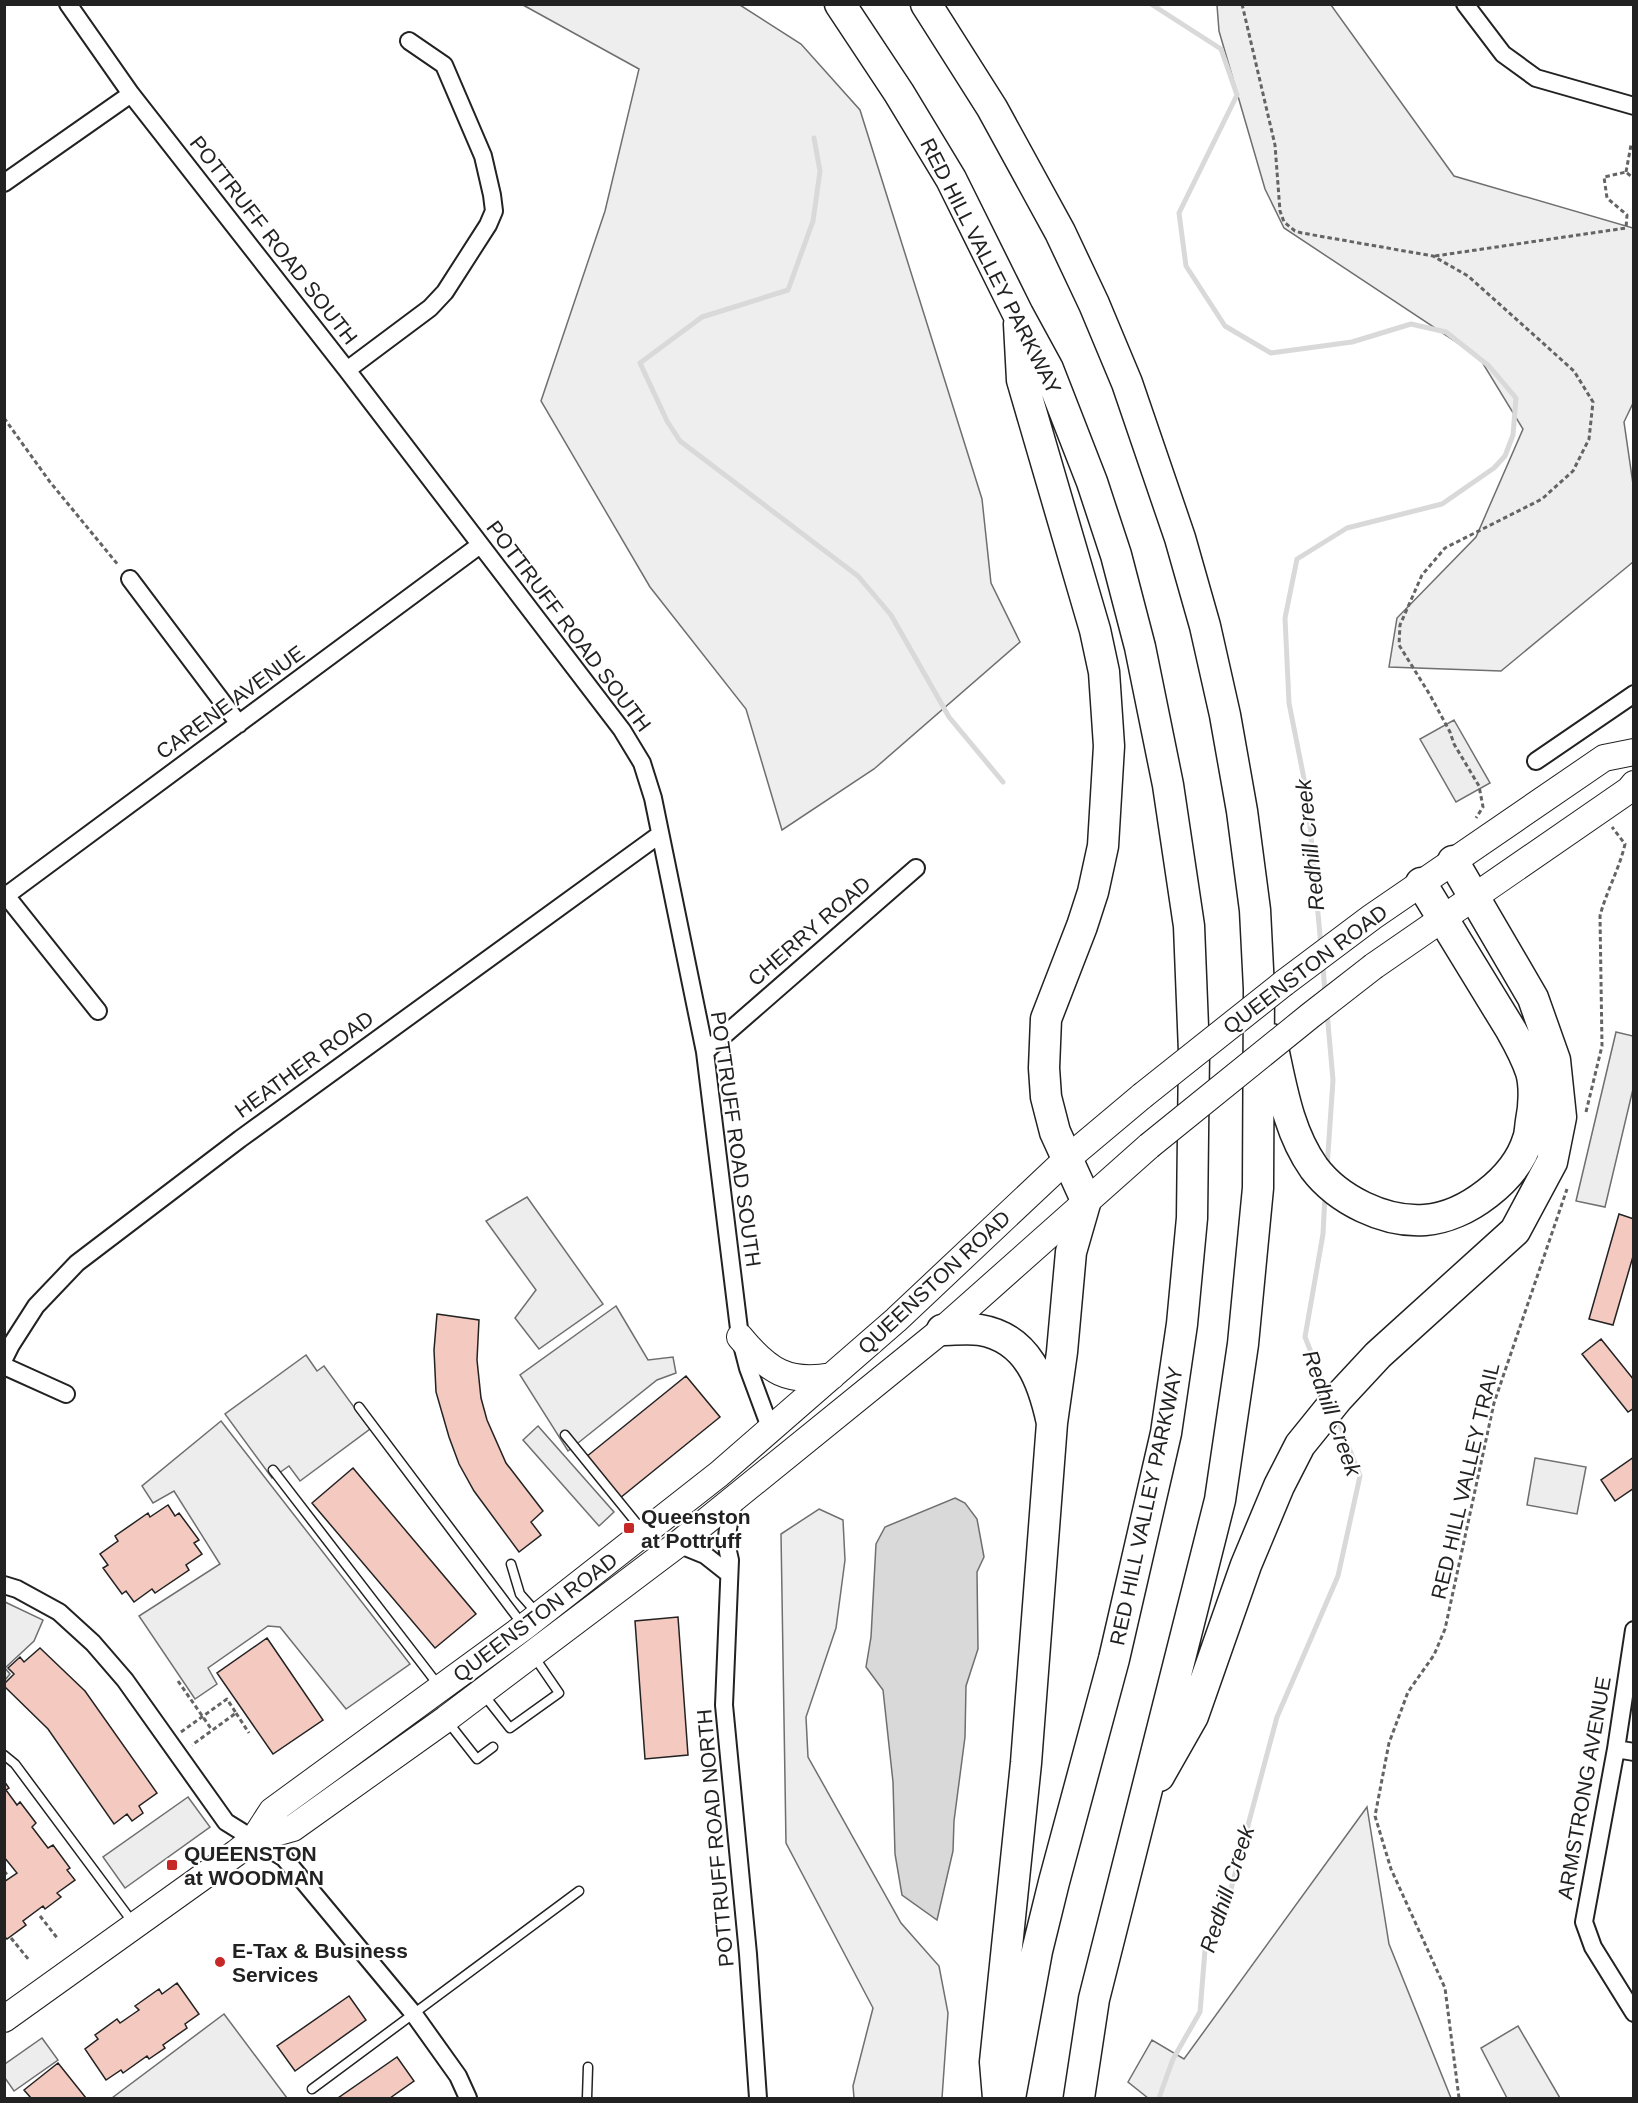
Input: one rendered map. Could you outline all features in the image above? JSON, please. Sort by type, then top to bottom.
[{"type":"highway","name":"RED HILL VALLEY PARKWAY","points":[[840,4],[899,93],[951,179],[1048,369],[1092,482],[1116,555],[1140,647],[1168,785],[1189,926],[1194,1063],[1192,1218],[1182,1324],[1166,1433],[1114,1659],[1037,1951],[1010,2098]]},
{"type":"highway","points":[[926,4],[992,108],[1060,232],[1094,304],[1126,383],[1180,538],[1205,626],[1225,715],[1242,811],[1255,910],[1259,989],[1258,1188],[1240,1367],[1220,1500],[1094,1999],[1078,2098]]},
{"type":"highway","points":[[998,2098],[995,2062],[1026,1763],[1052,1423],[1062,1352],[1071,1252],[1086,1200],[1055,1132],[1046,1096],[1044,1068],[1046,1018],[1093,892],[1103,846],[1109,746],[1104,672],[1095,630],[1022,380],[1018,314]]},
{"type":"highway","points":[[1141,1808],[1193,1716],[1246,1565],[1279,1485],[1300,1445],[1338,1398],[1378,1355],[1515,1231],[1552,1162],[1561,1117],[1555,1060],[1533,998],[1453,861]]},
{"type":"highway","points":[[1259,989],[1290,1122],[1314,1168],[1332,1187],[1364,1208],[1399,1217],[1425,1220],[1464,1208],[1485,1196],[1502,1181],[1528,1141],[1533,1109],[1532,1074],[1524,1053],[1421,883]]},
{"type":"highway","points":[[942,1330],[980,1330],[996,1335],[1015,1346],[1029,1360],[1037,1373],[1046,1393],[1052,1423]]},
{"type":"main road","name":"QUEENSTON ROAD","points":[[254,1839],[272,1811],[531,1621],[645,1533],[771,1430],[896,1320],[1067,1159],[1284,983],[1372,917],[1604,758],[1634,752]]},
{"type":"main road","name":"QUEENSTON ROAD","points":[[4,2019],[254,1839],[293,1827],[446,1719],[678,1544],[942,1330],[1149,1146],[1311,1015],[1374,966],[1476,898],[1629,790],[1634,784]]},
{"type":"main road","points":[[740,1337],[761,1360],[785,1374],[811,1380],[832,1376]]},
{"type":"street","name":"POTTRUFF ROAD SOUTH","points":[[68,4],[131,94],[347,370],[622,730],[642,763],[653,798],[705,1052],[740,1337],[748,1368],[771,1430]]},
{"type":"street","points":[[1465,4],[1503,54],[1536,78],[1634,106]]},
{"type":"street","points":[[347,370],[430,308],[445,292],[488,225],[494,211],[483,156],[444,65],[410,41]]},
{"type":"street","points":[[4,183],[131,94]]},
{"type":"street","name":"CARENE AVENUE","points":[[6,894],[480,545]]},
{"type":"street","points":[[130,579],[239,724]]},
{"type":"street","points":[[1536,761],[1634,694]]},
{"type":"street","name":"HEATHER ROAD","points":[[7,1348],[36,1306],[77,1263],[240,1139],[659,835]]},
{"type":"street","name":"CHERRY ROAD","points":[[705,1052],[916,868]]},
{"type":"street","points":[[6,894],[98,1011]]},
{"type":"street","points":[[4,1366],[66,1394]]},
{"type":"street","name":"POTTRUFF ROAD NORTH","points":[[735,1498],[727,1530],[726,1547],[730,1560],[724,1705],[748,1954],[758,2098]]},
{"type":"street","points":[[678,1544],[705,1555],[729,1574]]},
{"type":"street","points":[[4,1585],[17,1589],[59,1612],[93,1643],[125,1680],[226,1822],[284,1858],[413,2013],[458,2076],[468,2098]]},
{"type":"street","name":"ARMSTRONG AVENUE","points":[[1634,1630],[1616,1749],[1584,1922],[1593,1947],[1634,2013]]},
{"type":"street","points":[[1616,1749],[1634,1752]]},
{"type":"lane","points":[[359,1407],[531,1621]]},
{"type":"lane","points":[[565,1435],[645,1533]]},
{"type":"lane","points":[[273,1470],[440,1689]]},
{"type":"lane","points":[[511,1564],[531,1621]]},
{"type":"lane","points":[[482,1692],[510,1728],[559,1693],[532,1654]]},
{"type":"lane","points":[[446,1719],[477,1759],[493,1747]]},
{"type":"lane","points":[[4,1755],[15,1764],[134,1925]]},
{"type":"lane","points":[[312,2089],[579,1891]]},
{"type":"lane","points":[[587,2098],[588,2067]]},
{"type":"path","points":[[1242,4],[1275,145],[1280,211],[1284,222],[1295,231],[1433,256],[1626,228],[1627,215],[1607,198],[1604,177],[1626,172]]},
{"type":"path","points":[[1626,172],[1634,143]]},
{"type":"path","points":[[1626,172],[1634,179]]},
{"type":"path","points":[[1433,256],[1468,276],[1574,371],[1593,402],[1589,439],[1573,471],[1542,499],[1445,548],[1422,575],[1400,625],[1398,645],[1430,695],[1454,744],[1479,786]]},
{"type":"path","points":[[4,417],[50,482],[130,579]]},
{"type":"path","points":[[1586,1112],[1602,1046],[1600,916],[1625,844],[1612,826]]},
{"type":"path","name":"RED HILL VALLEY TRAIL","points":[[1459,2098],[1445,1988],[1391,1869],[1375,1816],[1389,1743],[1408,1692],[1434,1655],[1445,1629],[1494,1403],[1569,1179]]},
{"type":"path","points":[[178,1681],[212,1730]]},
{"type":"path","points":[[173,1748],[203,1716],[226,1699],[249,1732]]},
{"type":"path","points":[[173,1748],[212,1730],[236,1713]]},
{"type":"path","points":[[4,1871],[9,1876]]},
{"type":"path","points":[[40,1916],[58,1939]]},
{"type":"path","points":[[11,1938],[29,1960]]},
{"type":"shaded area","points":[[523,5],[740,5],[801,44],[860,110],[982,499],[991,583],[1020,642],[874,769],[782,830],[746,709],[650,587],[541,401],[605,211],[639,69]]},
{"type":"shaded area","points":[[1217,5],[1331,5],[1454,176],[1633,228],[1634,401],[1624,422],[1633,484],[1633,562],[1501,671],[1389,667],[1397,618],[1476,537],[1523,429],[1479,357],[1284,228],[1265,189],[1219,31]]},
{"type":"shaded area","points":[[1454,720],[1490,783],[1456,802],[1420,739]]},
{"type":"shaded area","points":[[1616,1032],[1633,1036],[1633,1089],[1605,1207],[1576,1201]]},
{"type":"shaded area","points":[[527,1197],[603,1304],[539,1349],[515,1318],[536,1290],[486,1221]]},
{"type":"shaded area","points":[[616,1306],[648,1360],[673,1357],[676,1373],[657,1380],[568,1451],[520,1375]]},
{"type":"shaded area","points":[[306,1355],[317,1371],[324,1366],[370,1429],[300,1481],[289,1466],[272,1478],[225,1414]]},
{"type":"shaded area","points":[[221,1421],[410,1664],[346,1709],[280,1627],[268,1626],[208,1668],[217,1684],[195,1699],[139,1616],[220,1564],[174,1491],[153,1503],[142,1486]]},
{"type":"shaded area","points":[[538,1426],[614,1512],[599,1526],[523,1440]]},
{"type":"shaded area","points":[[1535,1458],[1586,1467],[1577,1514],[1527,1505]]},
{"type":"shaded area","points":[[955,1498],[965,1503],[977,1519],[984,1557],[977,1572],[978,1649],[966,1686],[965,1737],[954,1821],[953,1851],[937,1920],[902,1895],[895,1854],[893,1782],[883,1690],[866,1667],[871,1637],[876,1544],[885,1527]]},
{"type":"shaded area","points":[[819,1509],[843,1520],[845,1560],[836,1628],[806,1717],[808,1757],[901,1923],[939,1966],[948,2013],[942,2098],[854,2098],[853,2086],[873,2008],[786,1843],[781,1534]]},
{"type":"shaded area","points":[[5,1602],[43,1620],[34,1641],[5,1668]]},
{"type":"shaded area","points":[[5,1668],[10,1674],[5,1680]]},
{"type":"shaded area","points":[[188,1797],[210,1827],[125,1888],[103,1857]]},
{"type":"shaded area","points":[[1367,1807],[1389,1944],[1451,2098],[1148,2098],[1128,2082],[1152,2040],[1184,2059]]},
{"type":"shaded area","points":[[224,2014],[287,2098],[112,2098]]},
{"type":"shaded area","points":[[1518,2026],[1560,2098],[1507,2098],[1481,2048]]},
{"type":"shaded area","points":[[42,2038],[58,2060],[14,2091],[5,2078],[5,2064]]},
{"type":"building","points":[[1619,1214],[1634,1219],[1634,1253],[1613,1325],[1589,1319]]},
{"type":"building","points":[[437,1314],[479,1320],[477,1360],[481,1398],[487,1420],[506,1463],[543,1511],[531,1522],[541,1535],[519,1552],[474,1491],[459,1464],[449,1437],[436,1392],[434,1350]]},
{"type":"building","points":[[1601,1339],[1634,1380],[1634,1408],[1628,1412],[1582,1354]]},
{"type":"building","points":[[686,1376],[720,1417],[620,1498],[586,1457]]},
{"type":"building","points":[[1634,1457],[1634,1488],[1615,1501],[1601,1480]]},
{"type":"building","points":[[353,1468],[476,1614],[435,1648],[312,1503]]},
{"type":"building","points":[[168,1505],[175,1516],[179,1513],[199,1540],[194,1543],[202,1554],[186,1565],[189,1570],[155,1593],[152,1589],[134,1602],[126,1591],[122,1594],[103,1568],[108,1565],[100,1554],[118,1541],[115,1536],[148,1513],[150,1517]]},
{"type":"building","points":[[678,1617],[688,1755],[645,1759],[635,1621]]},
{"type":"building","points":[[267,1638],[323,1720],[273,1754],[217,1673]]},
{"type":"building","points":[[40,1648],[85,1691],[157,1793],[139,1806],[143,1813],[132,1821],[127,1814],[114,1824],[48,1729],[4,1686],[14,1674],[8,1668],[20,1657],[24,1662]]},
{"type":"building","points":[[4,1781],[9,1788],[6,1790],[17,1805],[20,1802],[36,1823],[32,1827],[48,1848],[53,1845],[70,1868],[67,1870],[75,1880],[57,1893],[61,1897],[45,1909],[43,1906],[23,1921],[26,1925],[7,1939],[4,1936],[4,1882],[17,1873],[4,1857]]},
{"type":"building","points":[[177,1983],[199,2014],[185,2024],[187,2028],[163,2045],[165,2048],[149,2059],[147,2056],[123,2073],[121,2070],[106,2080],[85,2049],[98,2039],[95,2035],[117,2019],[120,2023],[139,2010],[135,2006],[159,1989],[162,1994]]},
{"type":"building","points":[[349,1996],[366,2020],[295,2071],[277,2046]]},
{"type":"building","points":[[397,2057],[414,2081],[390,2098],[338,2098]]},
{"type":"building","points":[[58,2063],[86,2098],[31,2098],[24,2090]]},
{"type":"waterway","name":"Redhill Creek","points":[[1151,4],[1221,49],[1237,95],[1179,213],[1186,266],[1225,326],[1271,353],[1352,342],[1411,324],[1446,332],[1489,366],[1516,398],[1513,435],[1505,456],[1494,468],[1442,504],[1347,528],[1297,559],[1285,618],[1289,703],[1307,794],[1321,946]]},
{"type":"waterway","points":[[814,138],[820,171],[813,221],[788,290],[702,317],[640,363],[667,421],[680,441],[858,576],[891,615],[949,717],[1003,782]]},
{"type":"waterway","name":"Redhill Creek","points":[[1323,965],[1325,994]]},
{"type":"waterway","name":"Redhill Creek","points":[[1327,1012],[1333,1080],[1327,1168]]},
{"type":"waterway","name":"Redhill Creek","points":[[1325,1195],[1323,1234],[1305,1337],[1328,1395]]},
{"type":"waterway","name":"Redhill Creek","points":[[1159,2098],[1173,2059],[1200,2012],[1205,1950],[1224,1915],[1277,1717],[1338,1576],[1360,1476],[1336,1415]]},
{"type":"place","name":"Queenston at Pottruff","points":[[629,1528]]},
{"type":"place","name":"QUEENSTON at WOODMAN","points":[[172,1865]]},
{"type":"place","name":"E-Tax & Business Services","points":[[220,1962]]}]
